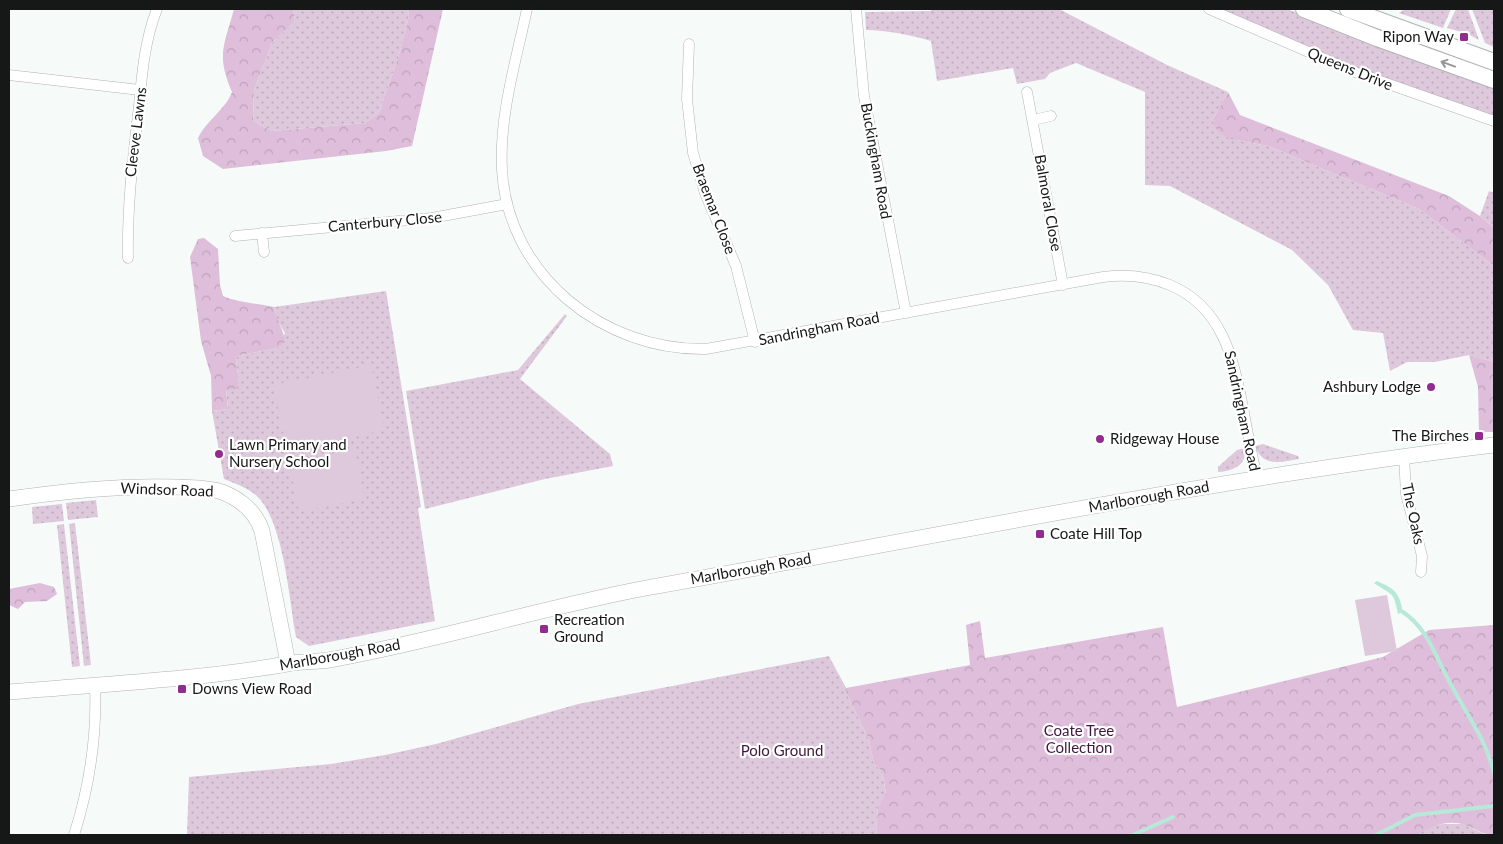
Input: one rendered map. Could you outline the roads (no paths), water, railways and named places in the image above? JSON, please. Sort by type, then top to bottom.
[{"type":"main road","points":[[1304,9],[1376,38],[1494,80]]},
{"type":"main road","points":[[1348,9],[1494,62]]},
{"type":"main road","name":"Marlborough Road","points":[[9,692],[234,673],[288,663],[319,661],[377,651],[637,590],[1256,478],[1494,445]]},
{"type":"main road","name":"Windsor Road","points":[[9,499],[86,490],[136,487],[212,490],[232,497],[252,513],[262,530],[288,663]]},
{"type":"street","name":"Cleeve Lawns","points":[[128,258],[128,201],[140,90],[149,32],[157,9]]},
{"type":"street","name":"Sandringham Road","points":[[527,9],[502,130],[502,170],[507,204],[523,245],[541,273],[571,304],[601,324],[639,341],[678,348],[706,349],[755,342],[1114,276],[1144,277],[1178,288],[1202,306],[1213,318],[1229,346],[1256,478]]},
{"type":"street","name":"Buckingham Road","points":[[856,9],[863,87],[906,313]]},
{"type":"street","name":"Queens Drive","points":[[1209,9],[1375,80],[1494,121]]},
{"type":"street","name":"Braemar Close","points":[[689,44],[687,99],[693,153],[705,193],[736,266],[755,342]]},
{"type":"street","points":[[9,75],[140,90]]},
{"type":"street","name":"Balmoral Close","points":[[1027,92],[1063,285]]},
{"type":"street","points":[[1033,120],[1051,116]]},
{"type":"street","name":"Canterbury Close","points":[[235,236],[440,217],[507,204]]},
{"type":"street","points":[[262,233],[264,252]]},
{"type":"street","name":"The Oaks","points":[[1404,456],[1406,494],[1422,556],[1421,572]]},
{"type":"street","points":[[74,835],[89,771],[96,684]]},
{"type":"waterway","points":[[1403,612],[1419,626],[1425,635],[1480,737],[1494,773]]},
{"type":"waterway","points":[[1376,835],[1415,815],[1494,806]]},
{"type":"waterway","points":[[1133,835],[1173,817]]},
{"type":"place","name":"Ripon Way","points":[[1464,37]]},
{"type":"place","name":"Ashbury Lodge","points":[[1431,387]]},
{"type":"place","name":"The Birches","points":[[1479,436]]},
{"type":"place","name":"Ridgeway House","points":[[1100,439]]},
{"type":"place","name":"Lawn Primary and Nursery School","points":[[219,454]]},
{"type":"place","name":"Coate Hill Top","points":[[1040,534]]},
{"type":"place","name":"Recreation Ground","points":[[544,629]]},
{"type":"place","name":"Downs View Road","points":[[182,689]]},
{"type":"park label","name":"Coate Tree Collection","points":[[1079,740]]},
{"type":"park label","name":"Polo Ground","points":[[782,751]]}]
